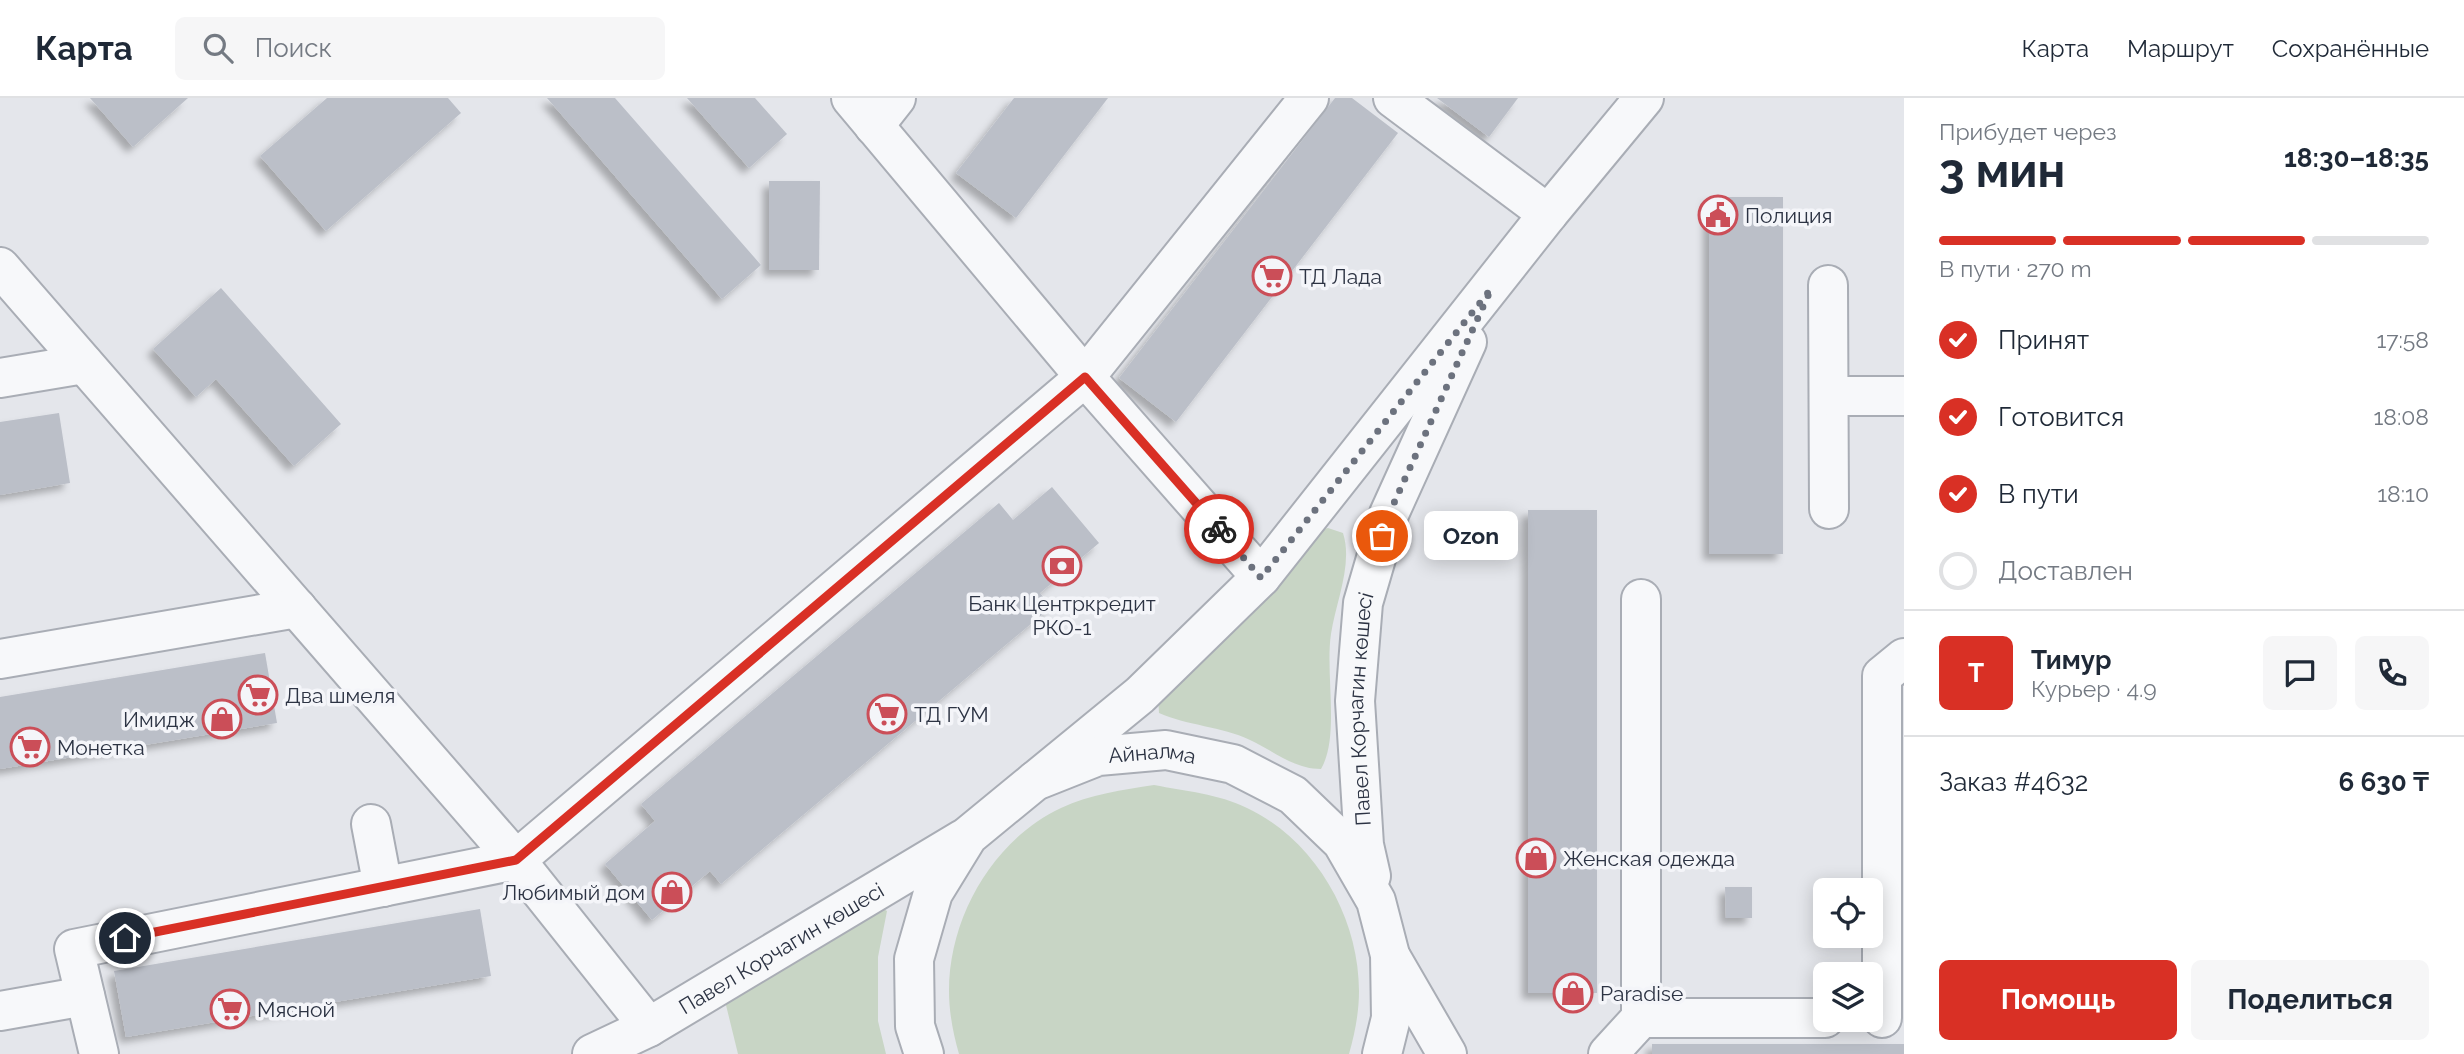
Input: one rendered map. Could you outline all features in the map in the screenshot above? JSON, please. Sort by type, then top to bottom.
[{"type":"street","points":[[99,1054],[74,949],[516,860],[1085,377],[1309,98]]},
{"type":"street","points":[[1393,98],[1548,214]]},
{"type":"street","name":"Павел Корчагин көшесі","points":[[1035,780],[1140,695],[1261,578],[1548,214],[1644,98]]},
{"type":"street","points":[[874,107],[1085,377],[1261,578]]},
{"type":"street","points":[[0,267],[516,860],[649,1027]]},
{"type":"street","points":[[1828,285],[1829,509]]},
{"type":"street","name":"Павел Корчагин көшесі","points":[[1376,901],[1364,845],[1355,701],[1363,603],[1389,514],[1491,289]]},
{"type":"street","points":[[0,378],[85,364]]},
{"type":"street","points":[[1829,396],[1904,396]]},
{"type":"street","points":[[1608,1054],[1641,1018],[1641,599]]},
{"type":"street","points":[[0,659],[298,608]]},
{"type":"street","points":[[1886,1018],[1882,676],[1904,658]]},
{"type":"street","name":"Айналма","points":[[923,1054],[915,1026],[914,959],[933,893],[968,836],[1035,780],[1098,756],[1166,750],[1233,764],[1293,795],[1342,842],[1376,901],[1390,956],[1391,1018],[1382,1054]]},
{"type":"street","points":[[371,824],[383,887]]},
{"type":"street","name":"Павел Корчагин көшесі","points":[[592,1054],[649,1027],[968,836]]},
{"type":"street","points":[[1390,956],[1447,1054]]},
{"type":"street","points":[[0,1011],[85,996]]},
{"type":"street","points":[[1641,1018],[1813,1018]]},
{"type":"green space","points":[[1328,528],[1343,533],[1346,557],[1331,634],[1330,740],[1321,769],[1293,763],[1239,735],[1159,713],[1158,695],[1316,531]]},
{"type":"green space","points":[[1154,785],[1213,796],[1247,808],[1271,822],[1312,860],[1341,909],[1357,963],[1358,1007],[1349,1054],[959,1054],[950,1007],[951,963],[967,909],[996,860],[1037,822],[1061,808],[1095,796]]},
{"type":"green space","points":[[873,903],[887,911],[878,957],[878,1021],[886,1054],[738,1054],[725,1001]]},
{"type":"building","points":[[90,98],[188,98],[133,147]]},
{"type":"building","points":[[327,98],[448,98],[461,113],[326,231],[260,156]]},
{"type":"building","points":[[547,98],[615,98],[761,265],[722,299]]},
{"type":"building","points":[[687,98],[755,98],[787,134],[749,168]]},
{"type":"building","points":[[1014,98],[1108,98],[1016,218],[956,173]]},
{"type":"building","points":[[1335,98],[1352,98],[1398,133],[1176,422],[1119,378]]},
{"type":"building","points":[[1437,98],[1518,98],[1489,137]]},
{"type":"building","points":[[769,181],[820,181],[819,270],[769,270]]},
{"type":"building","points":[[1709,197],[1783,197],[1783,554],[1709,554]]},
{"type":"building","points":[[221,288],[341,424],[294,466],[216,379],[196,397],[153,349]]},
{"type":"building","points":[[59,413],[70,483],[0,495],[0,422]]},
{"type":"building","points":[[1052,487],[1099,543],[1040,593],[1051,607],[721,884],[710,871],[652,920],[605,864],[655,821],[641,804],[999,503],[1013,520]]},
{"type":"building","points":[[1528,510],[1597,510],[1597,993],[1528,993]]},
{"type":"building","points":[[265,653],[277,723],[0,769],[0,697]]},
{"type":"building","points":[[1725,887],[1752,887],[1752,918],[1726,918]]},
{"type":"building","points":[[480,909],[491,976],[126,1037],[114,971]]},
{"type":"building","points":[[1652,1044],[1904,1044],[1904,1054],[1652,1054]]},
{"type":"way so far","points":[[1219,529],[1261,578],[1491,289],[1389,514],[1382,536]]},
{"type":"place","name":"Полиция","points":[[1718,215]]},
{"type":"place","name":"ТД Лада","points":[[1272,276]]},
{"type":"place","name":"Ozon","points":[[1382,536]]},
{"type":"place","name":"Банк Центркредит РКО-1","points":[[1062,566]]},
{"type":"place","name":"Два шмеля","points":[[258,695]]},
{"type":"place","name":"ТД ГУМ","points":[[887,714]]},
{"type":"place","name":"Имидж","points":[[222,719]]},
{"type":"place","name":"Монетка","points":[[30,747]]},
{"type":"place","name":"Женская одежда","points":[[1536,858]]},
{"type":"place","name":"Любимый дом","points":[[672,892]]},
{"type":"place","name":"Paradise","points":[[1573,993]]},
{"type":"place","name":"Мясной","points":[[230,1009]]},
{"type":"route","points":[[125,938],[516,860],[1085,377],[1219,529]]}]
